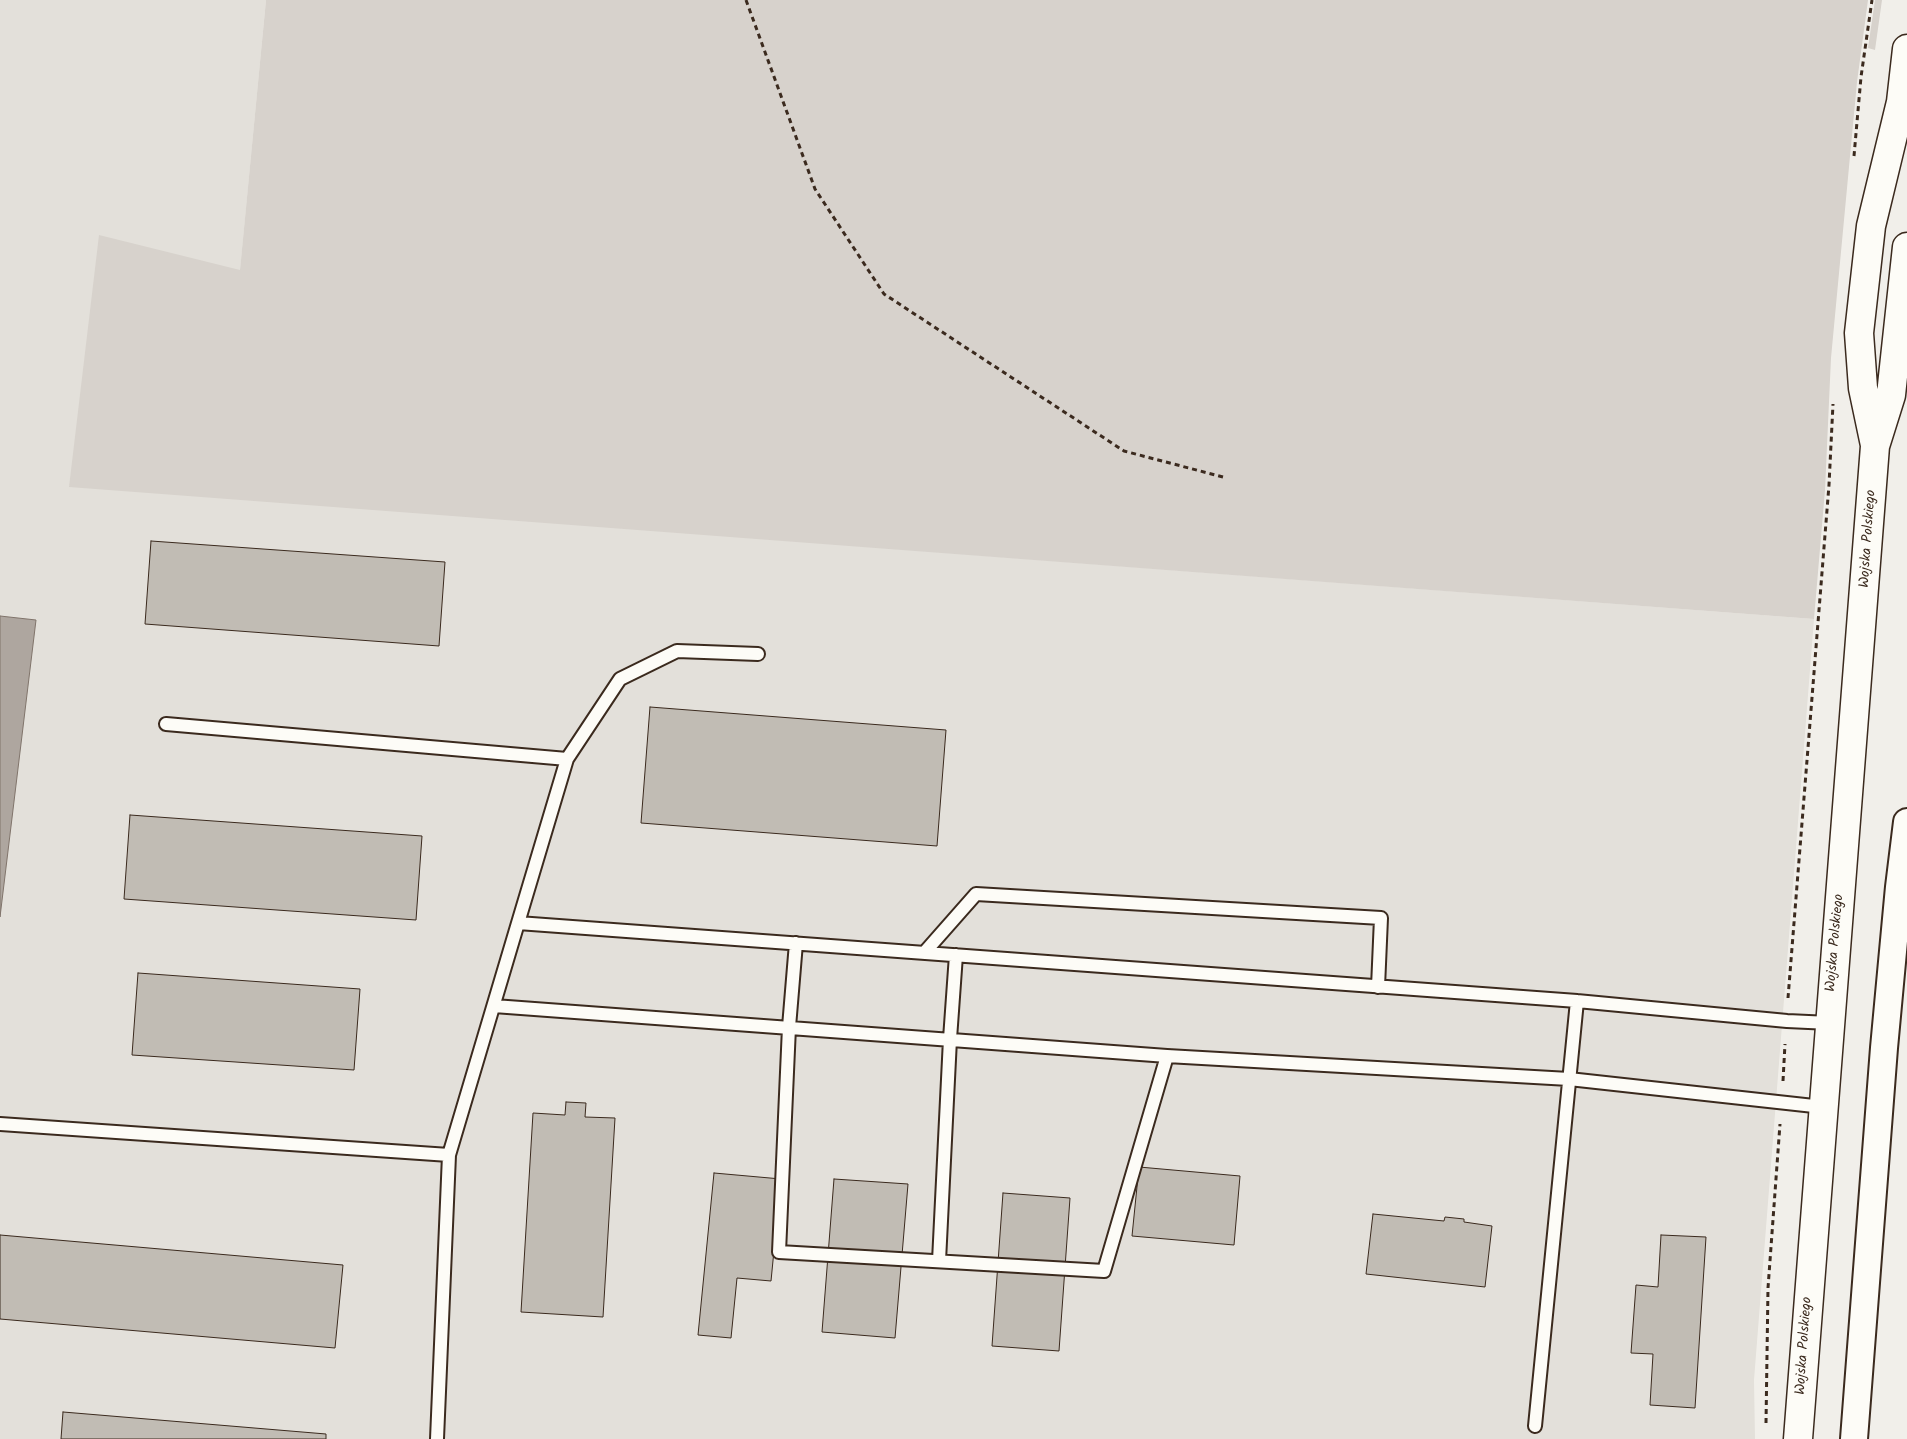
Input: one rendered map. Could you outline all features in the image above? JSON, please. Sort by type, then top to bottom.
[{"type":"main road","name":"Wojska Polskiego","points":[[1875,446],[1863,388],[1859,333],[1872,226],[1901,102],[1907,49]]},
{"type":"main road","name":"Wojska Polskiego","points":[[1901,102],[1907,164]]},
{"type":"main road","name":"Wojska Polskiego","points":[[1798,1439],[1823,1107],[1851,776],[1875,446],[1891,395],[1907,247]]},
{"type":"street","points":[[1854,1439],[1884,1048],[1898,887],[1907,822]]},
{"type":"lane","points":[[437,1439],[449,1155],[567,759],[620,679],[677,651],[758,654]]},
{"type":"lane","points":[[166,724],[567,759]]},
{"type":"lane","points":[[924,953],[976,894],[1381,918],[1378,987]]},
{"type":"lane","points":[[518,923],[1578,1001],[1786,1021],[1830,1022]]},
{"type":"lane","points":[[796,943],[789,1028],[779,1252],[1104,1271],[1167,1056]]},
{"type":"lane","points":[[938,1261],[956,955]]},
{"type":"lane","points":[[1535,1426],[1578,1001]]},
{"type":"lane","points":[[494,1006],[1167,1056],[1569,1079],[1823,1107]]},
{"type":"lane","points":[[0,1124],[449,1155]]},
{"type":"path","points":[[746,0],[815,189],[884,294],[1124,451],[1223,477]]},
{"type":"path","points":[[1854,165],[1861,77],[1872,0]]},
{"type":"path","points":[[1766,1430],[1768,1288],[1786,1021],[1829,486],[1834,397]]},
{"type":"shaded area","points":[[0,0],[266,0],[240,271],[69,486],[1814,619],[1754,1380],[1755,1439],[0,1439]]},
{"type":"shaded area","points":[[266,0],[1868,0],[1857,82],[1831,358],[1825,490],[1814,619],[69,487],[99,235],[240,270]]},
{"type":"shaded area","points":[[1875,0],[1882,0],[1875,50],[1868,48]]},
{"type":"shaded area","points":[[0,616],[36,620],[0,917]]},
{"type":"building","points":[[151,541],[445,562],[439,646],[145,624]]},
{"type":"building","points":[[650,707],[946,730],[937,846],[641,823]]},
{"type":"building","points":[[130,815],[422,836],[416,920],[124,899]]},
{"type":"building","points":[[138,973],[360,989],[354,1070],[132,1055]]},
{"type":"building","points":[[566,1102],[586,1103],[585,1117],[615,1118],[603,1317],[521,1312],[533,1113],[565,1115]]},
{"type":"building","points":[[1139,1167],[1240,1176],[1234,1245],[1132,1236]]},
{"type":"building","points":[[714,1173],[781,1179],[771,1281],[737,1278],[731,1338],[698,1335]]},
{"type":"building","points":[[834,1179],[908,1184],[895,1338],[822,1332]]},
{"type":"building","points":[[1003,1193],[1070,1198],[1059,1351],[992,1346]]},
{"type":"building","points":[[1373,1214],[1444,1221],[1445,1217],[1464,1219],[1464,1222],[1492,1226],[1485,1287],[1366,1274]]},
{"type":"building","points":[[0,1235],[343,1265],[335,1348],[0,1319]]},
{"type":"building","points":[[1661,1235],[1706,1237],[1695,1408],[1650,1405],[1653,1354],[1631,1353],[1636,1285],[1658,1287]]},
{"type":"building","points":[[63,1412],[326,1434],[326,1439],[61,1439]]}]
